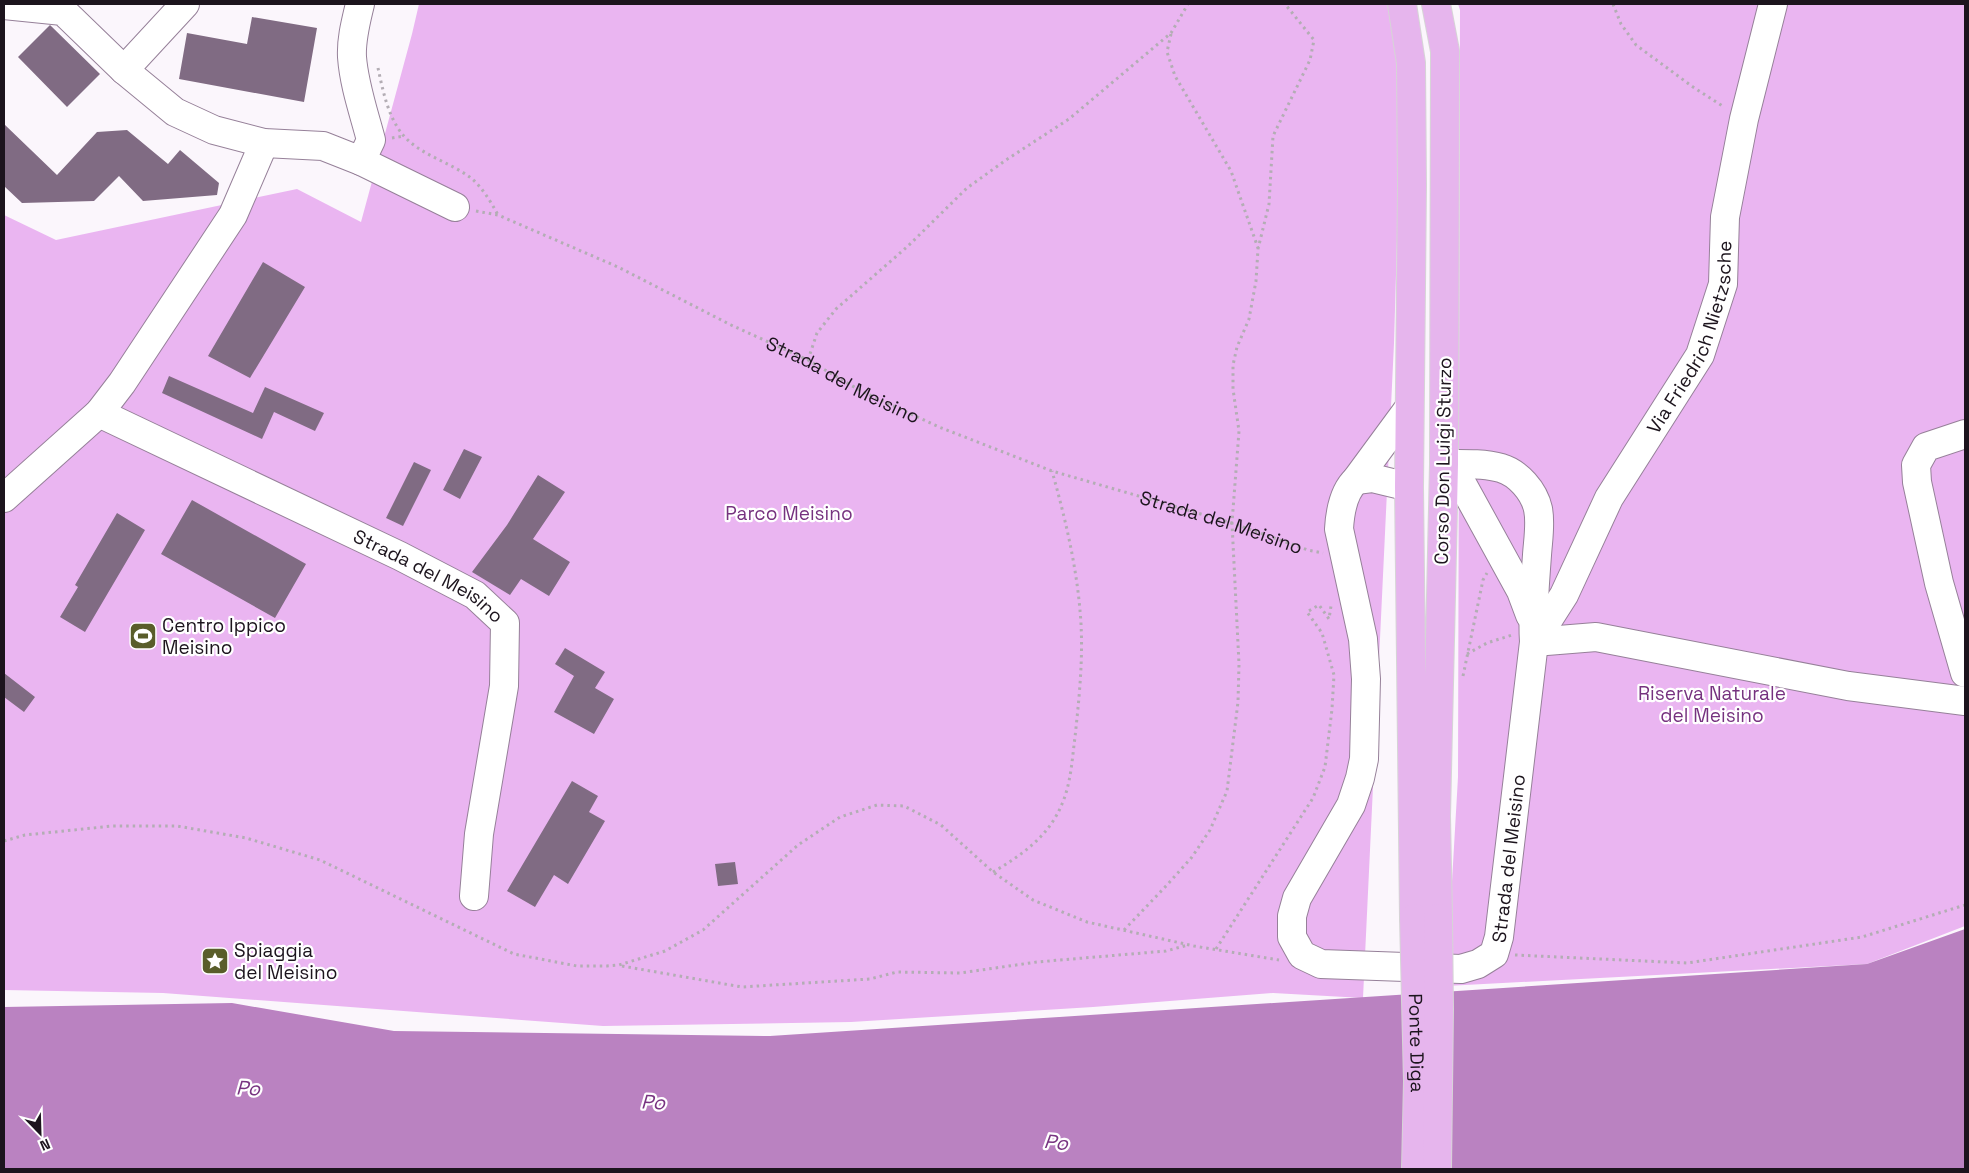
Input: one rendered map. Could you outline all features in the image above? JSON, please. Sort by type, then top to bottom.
[{"type":"main road","name":"Corso Don Luigi Sturzo","points":[[1402,4],[1411,63],[1412,186],[1409,487],[1426,918]]},
{"type":"main road","name":"Corso Don Luigi Sturzo","points":[[1426,918],[1436,816],[1444,464],[1445,51],[1436,4]]},
{"type":"main road","name":"Ponte Diga","points":[[1416,1169],[1418,1081],[1426,918]]},
{"type":"main road","name":"Ponte Diga","points":[[1426,918],[1439,1009],[1437,1169]]},
{"type":"street","points":[[124,70],[185,4]]},
{"type":"street","points":[[360,4],[353,40],[352,57],[371,140],[361,161]]},
{"type":"street","name":"Via Friedrich Nietzsche","points":[[1529,632],[1564,595],[1609,498],[1700,355],[1723,284],[1725,217],[1744,119],[1773,4]]},
{"type":"street","points":[[9,5],[63,11],[124,70],[175,112],[214,130],[264,143],[323,146],[361,161],[455,207]]},
{"type":"street","points":[[4,498],[99,413],[122,382],[233,215],[264,143]]},
{"type":"street","points":[[1302,954],[1292,937],[1292,916],[1297,898],[1351,806],[1364,759],[1366,679],[1363,639],[1339,529],[1340,515],[1345,497],[1409,408]]},
{"type":"street","name":"Strada del Meisino","points":[[99,413],[400,556],[475,595],[505,623],[504,686],[479,834],[474,896]]},
{"type":"street","points":[[1965,434],[1926,447],[1916,465],[1924,521],[1939,584],[1959,624],[1965,672]]},
{"type":"street","name":"Strada del Meisino","points":[[1302,954],[1321,964],[1461,969],[1478,964],[1494,954],[1500,937],[1539,525],[1538,508],[1529,489],[1517,477],[1502,468],[1486,465],[1444,464]]},
{"type":"street","name":"Strada del Meisino","points":[[1444,464],[1460,480],[1521,591],[1529,632]]},
{"type":"street","points":[[1356,480],[1372,478],[1409,487]]},
{"type":"street","points":[[1529,632],[1596,637],[1848,686],[1965,701]]},
{"type":"path","points":[[1188,4],[1171,33],[1167,52],[1175,76],[1231,170],[1258,249]]},
{"type":"path","points":[[1123,930],[1168,885],[1192,856],[1210,830],[1227,791],[1238,702],[1239,664],[1232,523],[1239,431],[1233,389],[1234,365],[1237,347],[1248,319],[1256,281],[1258,249],[1269,204],[1273,136],[1310,60],[1314,40],[1285,4]]},
{"type":"path","points":[[1613,4],[1621,24],[1636,45],[1693,87],[1744,119]]},
{"type":"path","points":[[808,360],[818,334],[836,309],[908,246],[967,188],[1069,119],[1171,33]]},
{"type":"path","points":[[377,64],[392,118],[404,136],[424,151],[472,179],[490,200],[498,215]]},
{"type":"path","name":"Strada del Meisino","points":[[455,207],[498,215],[618,267],[731,324],[808,360],[861,391],[939,427],[1052,471],[1232,523],[1308,550],[1329,554],[1344,554]]},
{"type":"path","points":[[993,872],[1035,844],[1062,805],[1070,780],[1079,702],[1081,624],[1076,576],[1066,523],[1052,471]]},
{"type":"path","points":[[1463,681],[1483,580],[1486,573],[1490,571]]},
{"type":"path","points":[[1216,950],[1313,798],[1325,767],[1334,675],[1322,633],[1307,612]]},
{"type":"path","points":[[1467,654],[1487,643],[1529,632]]},
{"type":"path","points":[[620,965],[665,951],[703,930],[798,845],[840,817],[877,805],[904,806],[941,825],[993,872],[1033,900],[1087,922],[1188,945],[1280,961],[1302,954]]},
{"type":"path","points":[[4,841],[25,835],[112,826],[177,826],[246,838],[320,860],[514,954],[577,966],[620,965],[742,987],[870,979],[897,972],[960,973],[1037,962],[1166,951],[1188,945]]},
{"type":"path","points":[[1494,954],[1686,963],[1862,937],[1965,905]]},
{"type":"green space","name":"Parco Meisino","points":[[419,4],[1390,4],[1402,71],[1394,343],[1363,998],[1273,993],[1093,1007],[851,1022],[603,1026],[163,993],[4,990],[4,215],[56,240],[297,189],[361,222]]},
{"type":"green space","name":"Riserva Naturale del Meisino","points":[[1458,4],[1965,4],[1965,926],[1867,964],[1446,986],[1458,777],[1460,10]]},
{"type":"water","name":"Po","points":[[1965,929],[1965,1169],[4,1169],[4,1007],[232,1003],[394,1031],[770,1036],[1867,964]]},
{"type":"building","points":[[252,17],[317,28],[304,102],[179,79],[187,33],[247,44]]},
{"type":"building","points":[[50,25],[100,74],[67,107],[18,57]]},
{"type":"building","points":[[4,124],[57,175],[97,132],[127,130],[168,164],[180,150],[219,183],[217,195],[143,201],[119,176],[94,201],[22,203],[4,186]]},
{"type":"building","points":[[263,262],[305,287],[250,378],[208,356]]},
{"type":"building","points":[[169,376],[253,413],[265,387],[324,413],[315,431],[274,412],[262,439],[162,393]]},
{"type":"building","points":[[464,449],[482,457],[460,499],[443,490]]},
{"type":"building","points":[[414,462],[431,470],[403,526],[386,518]]},
{"type":"building","points":[[538,475],[565,492],[533,539],[570,562],[549,596],[521,579],[510,595],[472,572],[507,525]]},
{"type":"building","points":[[192,500],[306,564],[275,618],[161,554]]},
{"type":"building","points":[[117,513],[145,530],[85,632],[60,617],[78,587],[75,585]]},
{"type":"building","points":[[565,648],[605,672],[595,688],[614,699],[594,734],[554,712],[574,676],[555,664]]},
{"type":"building","points":[[4,673],[35,697],[24,712],[4,697]]},
{"type":"building","points":[[572,781],[598,796],[589,812],[605,821],[568,884],[554,875],[535,907],[507,891]]},
{"type":"building","points":[[735,862],[738,884],[718,886],[715,864]]},
{"type":"place","name":"Centro Ippico Meisino","points":[[143,636]]},
{"type":"place","name":"Spiaggia del Meisino","points":[[215,961]]}]
